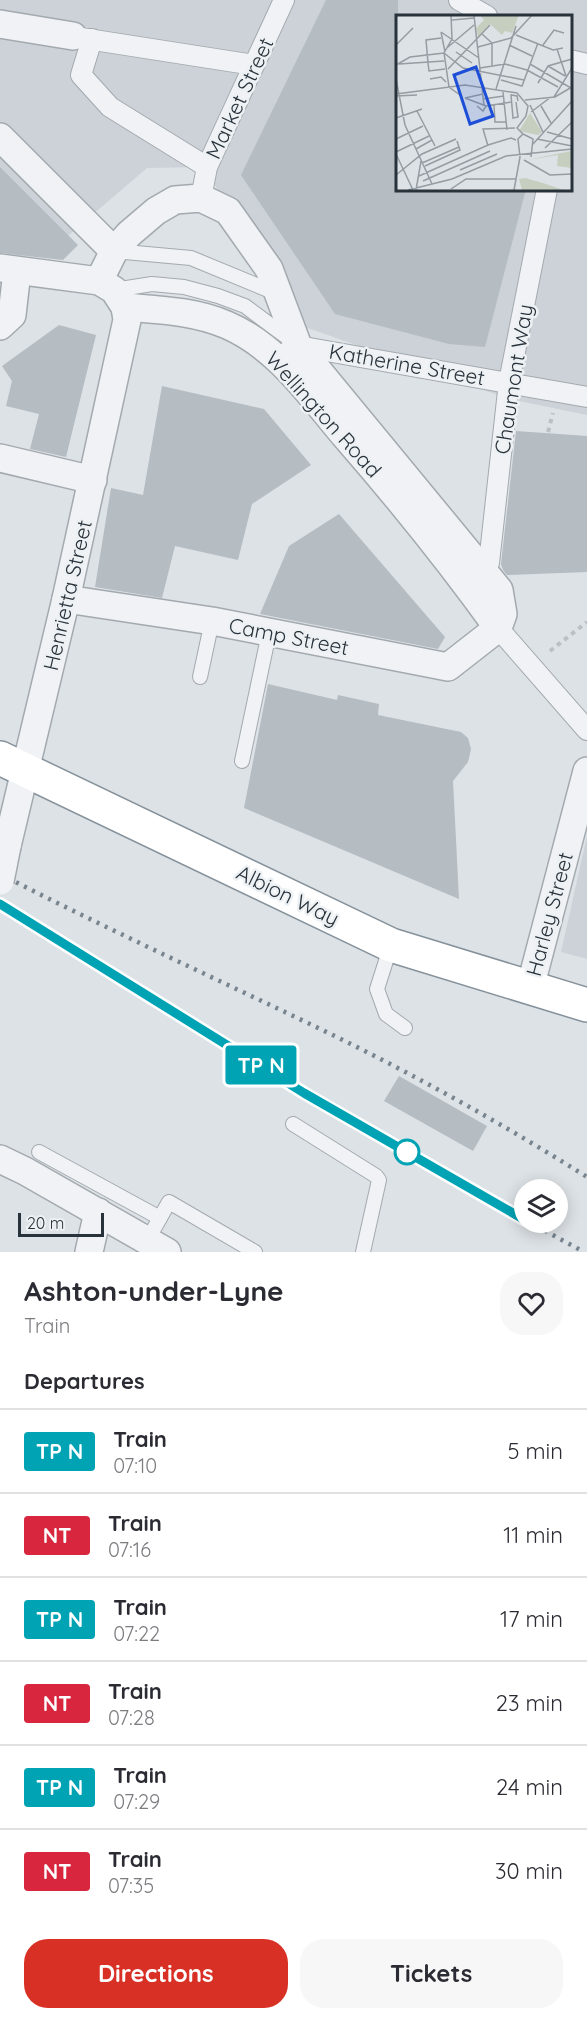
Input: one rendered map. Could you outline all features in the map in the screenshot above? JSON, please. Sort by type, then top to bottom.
[{"type":"highway","name":"Albion Way","points":[[13,763],[391,945],[587,1005]]},
{"type":"street","name":"Market Street","points":[[201,198],[207,167],[285,0]]},
{"type":"street","points":[[459,0],[485,15]]},
{"type":"street","points":[[0,24],[254,65]]},
{"type":"street","points":[[83,38],[81,75],[110,107],[207,167]]},
{"type":"street","points":[[0,137],[114,251]]},
{"type":"street","name":"Chaumont Way","points":[[483,569],[489,563],[509,382],[547,190]]},
{"type":"street","points":[[112,293],[114,251],[129,234],[156,211],[175,200],[201,198],[228,211],[269,269],[278,294],[290,354]]},
{"type":"street","points":[[0,326],[12,315],[9,269]]},
{"type":"street","name":"Wellington Road","points":[[9,269],[213,320],[253,340],[290,354],[483,569],[499,590],[503,614],[498,628]]},
{"type":"street","name":"Henrietta Street","points":[[0,881],[7,846],[13,763],[66,599],[124,336],[127,320],[112,293]]},
{"type":"street","name":"Katherine Street","points":[[290,354],[509,382],[587,397]]},
{"type":"street","name":"Wellington Road","points":[[290,354],[498,628],[587,730]]},
{"type":"street","points":[[0,458],[93,480]]},
{"type":"street","name":"Camp Street","points":[[66,599],[212,621],[448,667],[498,628]]},
{"type":"street","name":"Harley Street","points":[[530,988],[587,771]]},
{"type":"street","points":[[0,1159],[98,1212],[158,1237]]},
{"type":"street","points":[[89,1252],[98,1212]]},
{"type":"lane","points":[[114,251],[191,258],[278,294]]},
{"type":"lane","points":[[200,677],[212,621]]},
{"type":"lane","points":[[242,760],[269,633]]},
{"type":"lane","points":[[391,945],[377,989],[387,1014],[405,1028]]},
{"type":"lane","points":[[293,1124],[379,1180],[363,1252]]},
{"type":"lane","points":[[39,1152],[158,1237],[169,1202],[255,1252]]},
{"type":"path","points":[[531,666],[587,622]]},
{"type":"shaded area","points":[[0,0],[587,0],[587,415],[509,399],[305,327],[228,211],[206,167],[147,168],[49,252],[0,246]]},
{"type":"shaded area","points":[[587,836],[587,959],[561,952]]},
{"type":"building","points":[[326,0],[398,0],[398,15],[396,15],[396,190],[526,190],[485,347],[449,344],[335,314],[241,175]]},
{"type":"building","points":[[0,167],[78,245],[63,260],[0,253]]},
{"type":"building","points":[[59,325],[96,335],[66,457],[30,449],[39,414],[6,406],[12,381],[2,366]]},
{"type":"building","points":[[162,386],[264,409],[311,465],[252,504],[238,560],[175,546],[162,598],[95,587],[111,488],[143,495]]},
{"type":"building","points":[[516,431],[587,436],[587,572],[507,575],[503,570],[501,564]]},
{"type":"building","points":[[339,514],[445,637],[438,649],[260,614],[289,546]]},
{"type":"building","points":[[268,684],[337,700],[338,695],[379,704],[378,715],[461,732],[468,738],[471,749],[468,762],[453,781],[459,899],[244,808]]},
{"type":"building","points":[[399,1076],[487,1126],[473,1151],[384,1101]]},
{"type":"railway","points":[[0,874],[417,1078],[486,1116],[587,1177]]},
{"type":"railway","points":[[0,904],[304,1093],[514,1214]]},
{"type":"railway","points":[[549,1233],[584,1252]]},
{"type":"train","points":[[0,904],[304,1093],[514,1214]]}]
